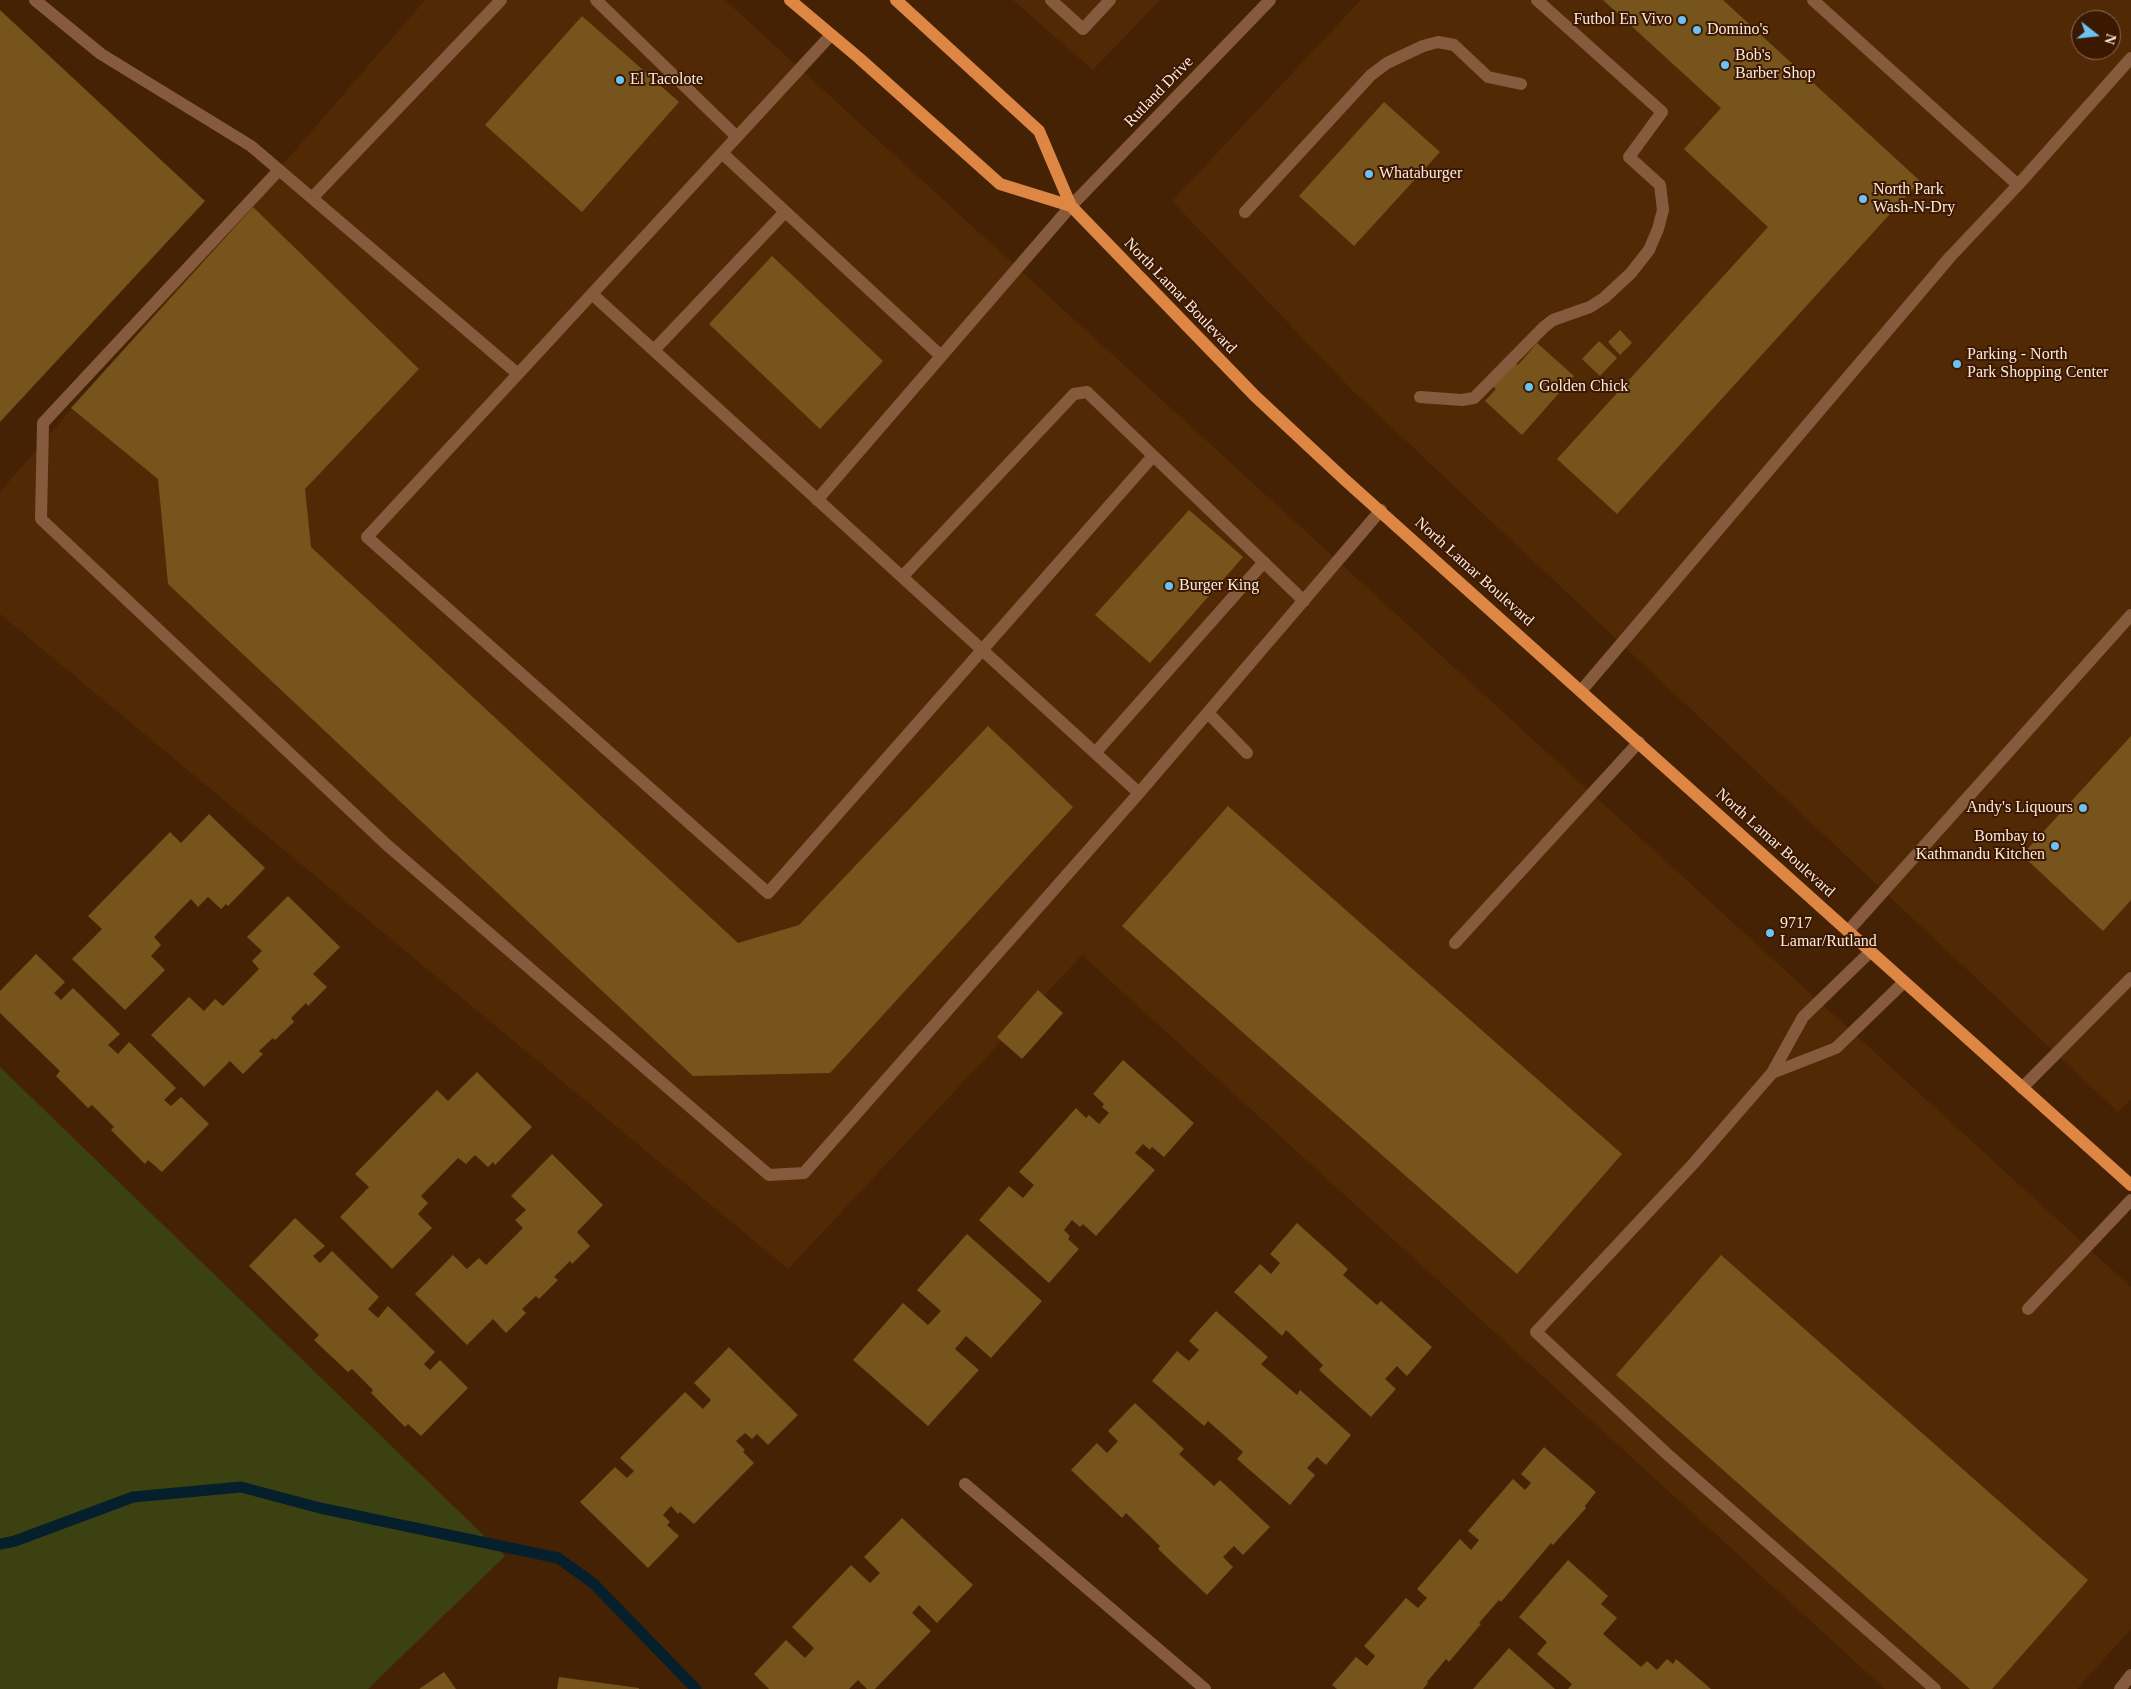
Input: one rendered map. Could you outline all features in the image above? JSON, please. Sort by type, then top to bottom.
[{"type":"main road","name":"North Lamar Boulevard","points":[[790,0],[1000,184],[1071,206],[1255,396],[2131,1186]]},
{"type":"main road","points":[[904,2],[1040,132],[1071,206]]},
{"type":"street","points":[[35,0],[101,54],[250,146],[518,374]]},
{"type":"street","points":[[312,198],[502,0]]},
{"type":"street","points":[[596,0],[737,138]]},
{"type":"street","points":[[1051,0],[1083,28],[1110,0]]},
{"type":"street","name":"Rutland Drive","points":[[817,500],[1071,206],[1270,0]]},
{"type":"street","points":[[1420,396],[1462,400],[1474,398],[1553,320],[1590,307],[1604,298],[1631,272],[1649,250],[1658,229],[1663,210],[1660,185],[1629,157],[1662,112],[1537,0]]},
{"type":"street","points":[[1812,0],[2018,185]]},
{"type":"street","points":[[831,35],[367,537],[768,893],[1153,456]]},
{"type":"street","points":[[1245,212],[1371,74],[1406,53],[1438,42],[1454,45],[1488,77],[1521,84]]},
{"type":"street","points":[[1581,690],[1950,257],[2018,185],[2131,58]]},
{"type":"street","points":[[722,153],[941,356]]},
{"type":"street","points":[[278,170],[44,422],[40,519],[387,845],[769,1175],[804,1173],[1208,714],[1381,510]]},
{"type":"street","points":[[654,350],[785,212]]},
{"type":"street","points":[[592,294],[1139,793]]},
{"type":"street","points":[[902,577],[1074,394],[1087,392],[1304,600]]},
{"type":"street","points":[[1095,753],[1264,562]]},
{"type":"street","points":[[1848,931],[2131,615]]},
{"type":"street","points":[[1208,714],[1247,753]]},
{"type":"street","points":[[1454,943],[1638,742]]},
{"type":"street","points":[[1870,952],[1803,1017],[1772,1073],[1694,1163],[1536,1332],[1667,1454],[1935,1689]]},
{"type":"street","points":[[2022,1088],[2131,978]]},
{"type":"street","points":[[1772,1073],[1836,1048],[1904,982]]},
{"type":"street","points":[[2028,1309],[2131,1200]]},
{"type":"street","points":[[965,1484],[1205,1689]]},
{"type":"street","points":[[2120,1689],[2131,1676]]},
{"type":"shaded area","points":[[425,0],[725,0],[2131,1287],[2131,1629],[2077,1689],[1885,1689],[1082,955],[788,1269],[0,614],[0,492]]},
{"type":"shaded area","points":[[1013,0],[1160,0],[1093,70]]},
{"type":"shaded area","points":[[1361,0],[2131,0],[2131,1099],[2118,1112],[1351,389],[1172,201]]},
{"type":"green space","points":[[0,1067],[505,1556],[368,1689],[0,1689]]},
{"type":"building","points":[[1603,0],[1723,0],[1920,181],[1617,514],[1557,459],[1768,227],[1684,149],[1721,108]]},
{"type":"building","points":[[0,10],[205,201],[0,422]]},
{"type":"building","points":[[582,16],[679,102],[582,212],[485,125]]},
{"type":"building","name":"Whataburger","points":[[1384,102],[1440,152],[1354,246],[1299,196]]},
{"type":"building","points":[[253,207],[419,369],[305,489],[311,547],[738,943],[799,925],[988,726],[1073,807],[830,1073],[693,1076],[168,584],[158,479],[71,408]]},
{"type":"building","points":[[772,256],[883,361],[820,429],[709,324]]},
{"type":"building","points":[[1620,330],[1632,343],[1620,355],[1608,342]]},
{"type":"building","points":[[1599,341],[1617,358],[1600,376],[1582,359]]},
{"type":"building","name":"Golden Chick","points":[[1537,343],[1574,376],[1522,435],[1485,401],[1496,389],[1491,385],[1512,361],[1518,365]]},
{"type":"building","name":"Burger King","points":[[1189,510],[1243,557],[1150,663],[1095,615]]},
{"type":"building","points":[[2131,736],[2131,900],[2103,931],[2022,855]]},
{"type":"building","points":[[1228,806],[1622,1154],[1517,1274],[1122,926]]},
{"type":"building","points":[[209,814],[265,868],[228,906],[226,904],[221,909],[208,897],[198,907],[191,899],[154,937],[161,945],[151,956],[165,970],[125,1010],[72,959],[102,929],[88,916],[170,832],[181,843]]},
{"type":"building","points":[[288,896],[340,947],[313,974],[327,987],[308,1006],[306,1003],[291,1018],[294,1022],[275,1040],[273,1038],[259,1051],[263,1054],[243,1074],[230,1061],[204,1087],[151,1035],[189,997],[204,1011],[215,999],[223,1006],[259,969],[252,961],[262,951],[247,937]]},
{"type":"building","points":[[36,954],[65,982],[54,993],[61,1000],[73,988],[120,1034],[108,1045],[118,1054],[129,1042],[176,1088],[164,1100],[171,1106],[181,1097],[209,1124],[162,1172],[148,1160],[145,1164],[111,1130],[114,1127],[92,1105],[88,1108],[56,1076],[60,1071],[0,1013],[0,991]]},
{"type":"building","points":[[1038,990],[1063,1013],[1022,1059],[997,1037]]},
{"type":"building","points":[[1123,1060],[1194,1123],[1164,1157],[1152,1147],[1150,1150],[1143,1144],[1135,1153],[1155,1170],[1096,1236],[1083,1224],[1080,1227],[1072,1220],[1064,1230],[1070,1236],[1068,1239],[1079,1249],[1049,1283],[979,1220],[1009,1186],[1023,1198],[1034,1185],[1019,1172],[1076,1108],[1086,1118],[1089,1115],[1099,1124],[1109,1113],[1102,1107],[1104,1104],[1093,1094]]},
{"type":"building","points":[[477,1072],[532,1127],[495,1165],[493,1162],[488,1167],[475,1155],[466,1164],[458,1158],[421,1196],[428,1203],[418,1214],[432,1228],[392,1269],[340,1217],[369,1187],[355,1174],[437,1090],[448,1101]]},
{"type":"building","points":[[552,1154],[603,1205],[577,1232],[590,1246],[572,1264],[570,1261],[554,1277],[558,1280],[539,1299],[536,1296],[522,1309],[526,1313],[506,1333],[493,1319],[467,1345],[415,1294],[453,1255],[467,1269],[479,1258],[486,1265],[523,1228],[515,1220],[526,1210],[511,1196]]},
{"type":"building","points":[[295,1218],[325,1246],[313,1256],[320,1263],[332,1251],[379,1297],[368,1309],[378,1318],[388,1306],[435,1352],[424,1364],[430,1370],[440,1360],[468,1388],[421,1436],[408,1424],[405,1427],[371,1393],[373,1390],[352,1369],[348,1372],[314,1340],[319,1335],[249,1266]]},
{"type":"building","points":[[1297,1223],[1348,1269],[1343,1275],[1377,1305],[1381,1301],[1432,1347],[1407,1376],[1397,1366],[1385,1379],[1396,1389],[1371,1417],[1319,1370],[1323,1365],[1286,1330],[1282,1336],[1234,1292],[1260,1264],[1271,1274],[1280,1263],[1270,1254]]},
{"type":"building","points":[[967,1234],[1042,1301],[991,1358],[966,1336],[955,1349],[979,1370],[928,1426],[853,1360],[903,1303],[928,1325],[941,1311],[917,1290]]},
{"type":"building","points":[[1721,1255],[2088,1580],[1992,1689],[1970,1689],[1616,1375]]},
{"type":"building","points":[[1216,1311],[1268,1357],[1261,1364],[1297,1395],[1300,1390],[1351,1435],[1326,1465],[1317,1457],[1307,1468],[1315,1475],[1290,1505],[1237,1459],[1243,1452],[1208,1421],[1204,1426],[1152,1381],[1177,1351],[1189,1361],[1199,1350],[1189,1341]]},
{"type":"building","points":[[729,1347],[798,1415],[768,1445],[757,1434],[752,1439],[745,1433],[736,1441],[745,1450],[743,1452],[754,1463],[694,1524],[680,1512],[678,1514],[671,1506],[663,1515],[670,1522],[667,1525],[679,1536],[648,1568],[580,1502],[615,1467],[627,1478],[634,1471],[620,1458],[685,1392],[703,1409],[711,1400],[694,1383]]},
{"type":"building","points":[[1135,1403],[1184,1449],[1179,1454],[1214,1486],[1220,1480],[1270,1527],[1243,1555],[1234,1546],[1223,1557],[1233,1567],[1207,1595],[1158,1549],[1160,1546],[1126,1513],[1122,1518],[1071,1470],[1097,1443],[1107,1453],[1118,1441],[1108,1431]]},
{"type":"building","points":[[1544,1447],[1596,1492],[1585,1506],[1586,1508],[1553,1545],[1551,1543],[1501,1602],[1499,1600],[1449,1662],[1446,1659],[1423,1689],[1337,1689],[1332,1685],[1356,1657],[1367,1666],[1375,1656],[1364,1646],[1406,1598],[1418,1608],[1427,1598],[1417,1589],[1460,1539],[1471,1550],[1479,1540],[1468,1531],[1513,1479],[1525,1490],[1531,1483],[1521,1474]]},
{"type":"building","points":[[902,1518],[973,1585],[937,1623],[919,1605],[912,1613],[931,1631],[875,1689],[867,1689],[858,1680],[849,1689],[769,1689],[754,1674],[786,1640],[805,1658],[814,1648],[792,1627],[851,1565],[870,1583],[880,1573],[864,1557]]},
{"type":"building","points":[[1568,1560],[1608,1596],[1601,1604],[1617,1618],[1603,1634],[1641,1667],[1647,1661],[1657,1670],[1667,1659],[1673,1664],[1676,1659],[1711,1689],[1568,1689],[1572,1684],[1537,1654],[1547,1642],[1519,1617]]},
{"type":"building","points":[[1509,1648],[1555,1689],[1473,1689]]},
{"type":"building","points":[[444,1672],[456,1689],[419,1689]]},
{"type":"building","points":[[559,1677],[639,1688],[639,1689],[557,1689]]},
{"type":"waterway","points":[[0,1544],[15,1541],[133,1497],[241,1487],[320,1508],[558,1558],[593,1583],[696,1689]]},
{"type":"place","name":"Futbol En Vivo","points":[[1682,20]]},
{"type":"place","name":"Domino's","points":[[1697,30]]},
{"type":"place","name":"Bob's Barber Shop","points":[[1725,65]]},
{"type":"place","name":"El Tacolote","points":[[620,80]]},
{"type":"place","name":"Whataburger","points":[[1369,174]]},
{"type":"place","name":"North Park Wash-N-Dry","points":[[1863,199]]},
{"type":"place","name":"Parking - North Park Shopping Center","points":[[1957,364]]},
{"type":"place","name":"Golden Chick","points":[[1529,387]]},
{"type":"place","name":"Burger King","points":[[1169,586]]},
{"type":"place","name":"Andy's Liquours","points":[[2083,808]]},
{"type":"place","name":"Bombay to Kathmandu Kitchen","points":[[2055,846]]},
{"type":"place","name":"9717 Lamar/Rutland","points":[[1770,933]]}]
